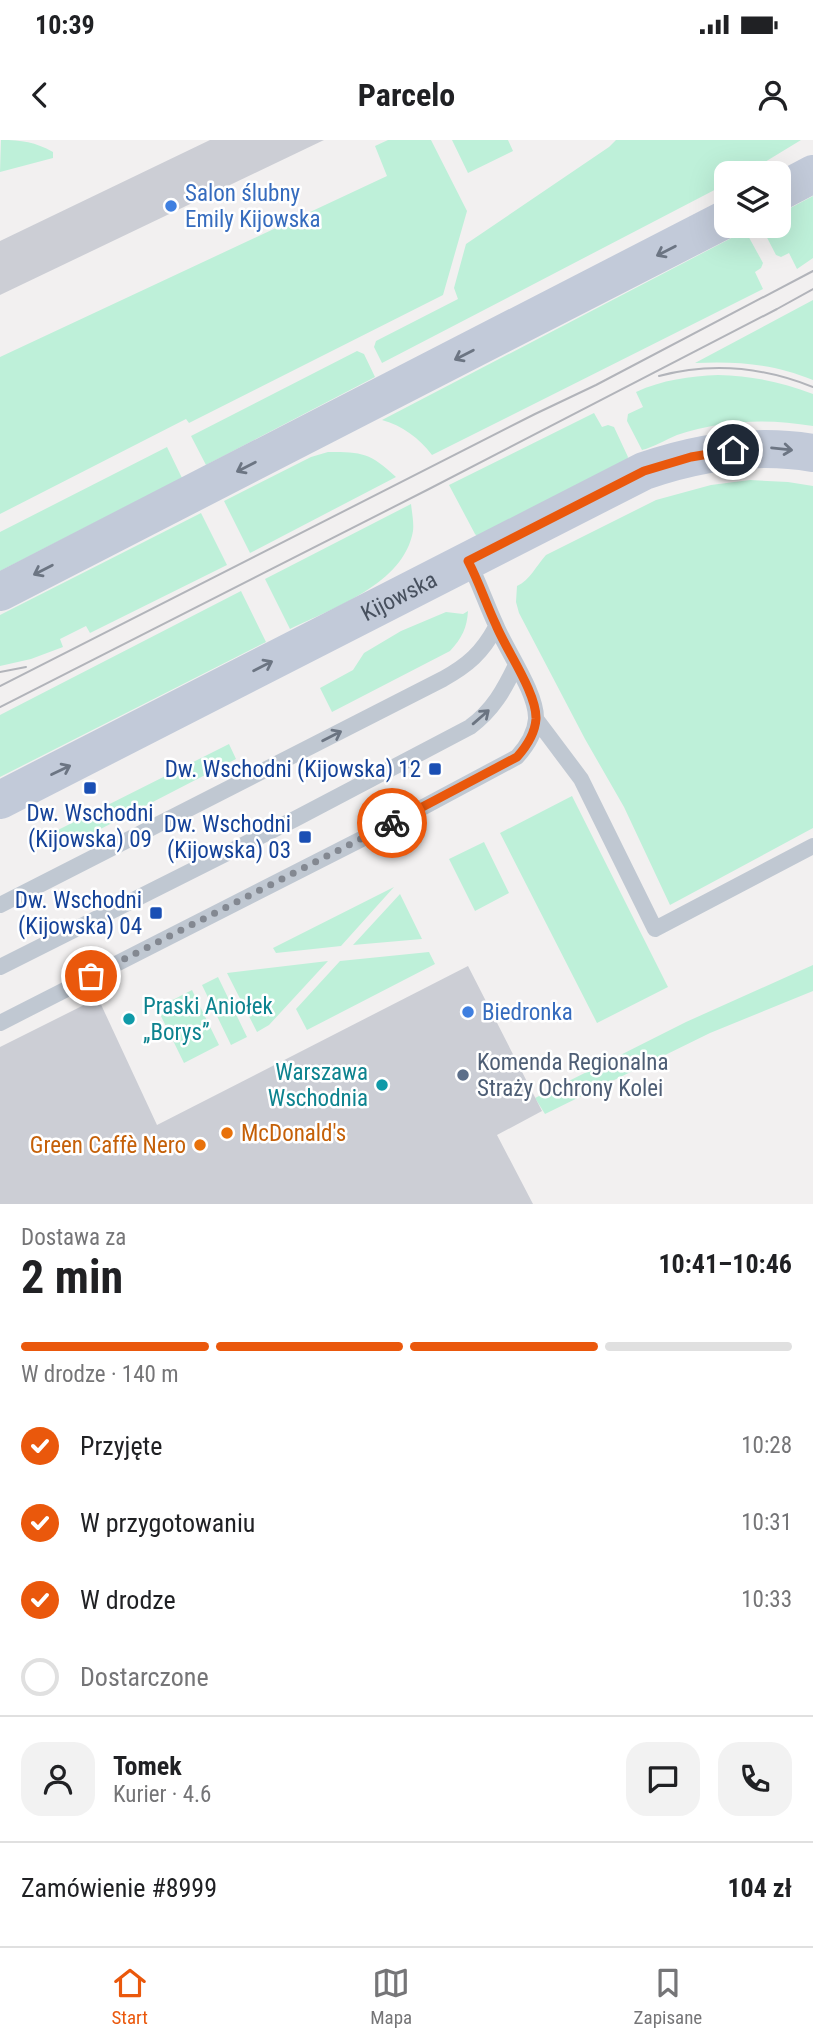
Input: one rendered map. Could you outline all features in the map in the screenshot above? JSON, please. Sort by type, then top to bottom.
[{"type":"street","points":[[791,186],[813,174]]},
{"type":"street","points":[[0,592],[714,225]]},
{"type":"street","name":"Kijowska","points":[[0,800],[644,471],[691,457],[733,450],[770,448],[813,453]]},
{"type":"lane","points":[[468,561],[496,627],[533,700],[536,719],[581,779],[655,929],[813,846]]},
{"type":"lane","points":[[0,905],[443,679],[464,667],[481,651],[496,627]]},
{"type":"lane","points":[[0,967],[283,825],[470,727],[502,694],[516,665]]},
{"type":"lane","points":[[0,1023],[506,764],[526,747],[536,719]]},
{"type":"green space","points":[[1,140],[22,141],[40,146],[53,152],[53,158],[0,172]]},
{"type":"green space","points":[[388,140],[431,140],[467,211],[443,295],[189,423],[186,419],[0,514],[0,357],[387,176],[375,146]]},
{"type":"green space","points":[[452,140],[508,140],[513,151],[468,173]]},
{"type":"green space","points":[[616,140],[801,140],[767,161],[714,161],[714,190],[382,363],[374,347],[376,341],[458,299],[454,288],[466,244]]},
{"type":"green space","points":[[813,196],[813,258],[797,269],[789,253],[781,257],[776,255],[767,238],[791,238],[791,208]]},
{"type":"green space","points":[[731,238],[749,238],[763,263],[755,272],[763,289],[432,455],[410,433],[382,420]]},
{"type":"green space","points":[[813,300],[813,380],[784,370],[755,365],[695,363]]},
{"type":"green space","points":[[357,351],[364,354],[375,377],[206,465],[191,436]]},
{"type":"green space","points":[[718,375],[767,380],[813,394],[813,426],[761,421],[727,423],[677,435],[642,450],[627,421],[628,414],[643,407],[636,392],[676,379]]},
{"type":"green space","points":[[594,413],[602,427],[614,427],[627,460],[477,536],[449,485]]},
{"type":"green space","points":[[167,447],[182,478],[0,571],[0,532]]},
{"type":"green space","points":[[328,452],[365,456],[396,477],[250,553],[224,501],[311,457]]},
{"type":"green space","points":[[750,480],[813,486],[813,828],[670,905],[624,807],[519,613],[516,602],[517,586],[546,555],[656,500],[711,485]]},
{"type":"green space","points":[[411,504],[413,531],[407,550],[396,566],[364,592],[290,629],[265,579]]},
{"type":"green space","points":[[201,513],[227,565],[90,633],[86,626],[60,639],[63,647],[31,659],[0,666],[0,615]]},
{"type":"green space","points":[[241,591],[266,642],[0,777],[0,715]]},
{"type":"green space","points":[[468,611],[463,632],[450,651],[332,712],[320,688],[353,670],[364,653],[401,631],[446,612],[463,614]]},
{"type":"green space","points":[[229,744],[236,759],[56,852],[48,835]]},
{"type":"green space","points":[[572,796],[668,987],[597,1023],[500,833]]},
{"type":"green space","points":[[484,842],[509,893],[475,911],[449,859]]},
{"type":"green space","points":[[394,887],[341,946],[276,953],[273,948]]},
{"type":"green space","points":[[400,894],[422,939],[353,945]]},
{"type":"green space","points":[[429,952],[435,964],[307,1030],[296,1009],[340,961]]},
{"type":"green space","points":[[328,961],[269,1025],[257,1032],[227,973]]},
{"type":"green space","points":[[813,965],[813,991],[710,1033],[545,1114],[535,1098],[686,1022]]},
{"type":"green space","points":[[218,977],[247,1037],[231,1045],[202,985]]},
{"type":"green space","points":[[192,990],[219,1045],[184,1063],[157,1008]]},
{"type":"building","points":[[210,140],[324,140],[0,295],[0,241]]},
{"type":"building","name":"Warszawa Wschodnia","points":[[468,966],[542,1111],[497,1135],[533,1204],[0,1204],[0,1047],[98,998],[157,1125]]},
{"type":"tram line","points":[[0,686],[596,385],[813,271]]},
{"type":"tram line","points":[[0,707],[429,489],[813,289]]},
{"type":"tram line","points":[[659,376],[698,369],[737,369],[775,375],[813,387]]},
{"type":"tram line","points":[[0,672],[26,667]]},
{"type":"way so far","points":[[91,976],[392,823]]},
{"type":"place","name":"Salon ślubny Emily Kijowska","points":[[171,206]]},
{"type":"place","name":"Dw. Wschodni (Kijowska) 12","points":[[435,769]]},
{"type":"place","name":"Dw. Wschodni (Kijowska) 09","points":[[90,788]]},
{"type":"place","name":"Dw. Wschodni (Kijowska) 03","points":[[305,837]]},
{"type":"place","name":"Dw. Wschodni (Kijowska) 04","points":[[156,913]]},
{"type":"place","name":"Biedronka","points":[[468,1012]]},
{"type":"place","name":"Praski Aniołek „Borys”","points":[[129,1019]]},
{"type":"place","name":"Komenda Regionalna Straży Ochrony Kolei","points":[[463,1075]]},
{"type":"place","name":"Warszawa Wschodnia","points":[[382,1085]]},
{"type":"place","name":"McDonald's","points":[[227,1133]]},
{"type":"place","name":"Green Caffè Nero","points":[[200,1145]]},
{"type":"route","points":[[392,823],[517,757],[526,747],[532,733],[536,719],[533,700],[496,627],[468,561],[644,471],[674,461],[733,450]]}]
